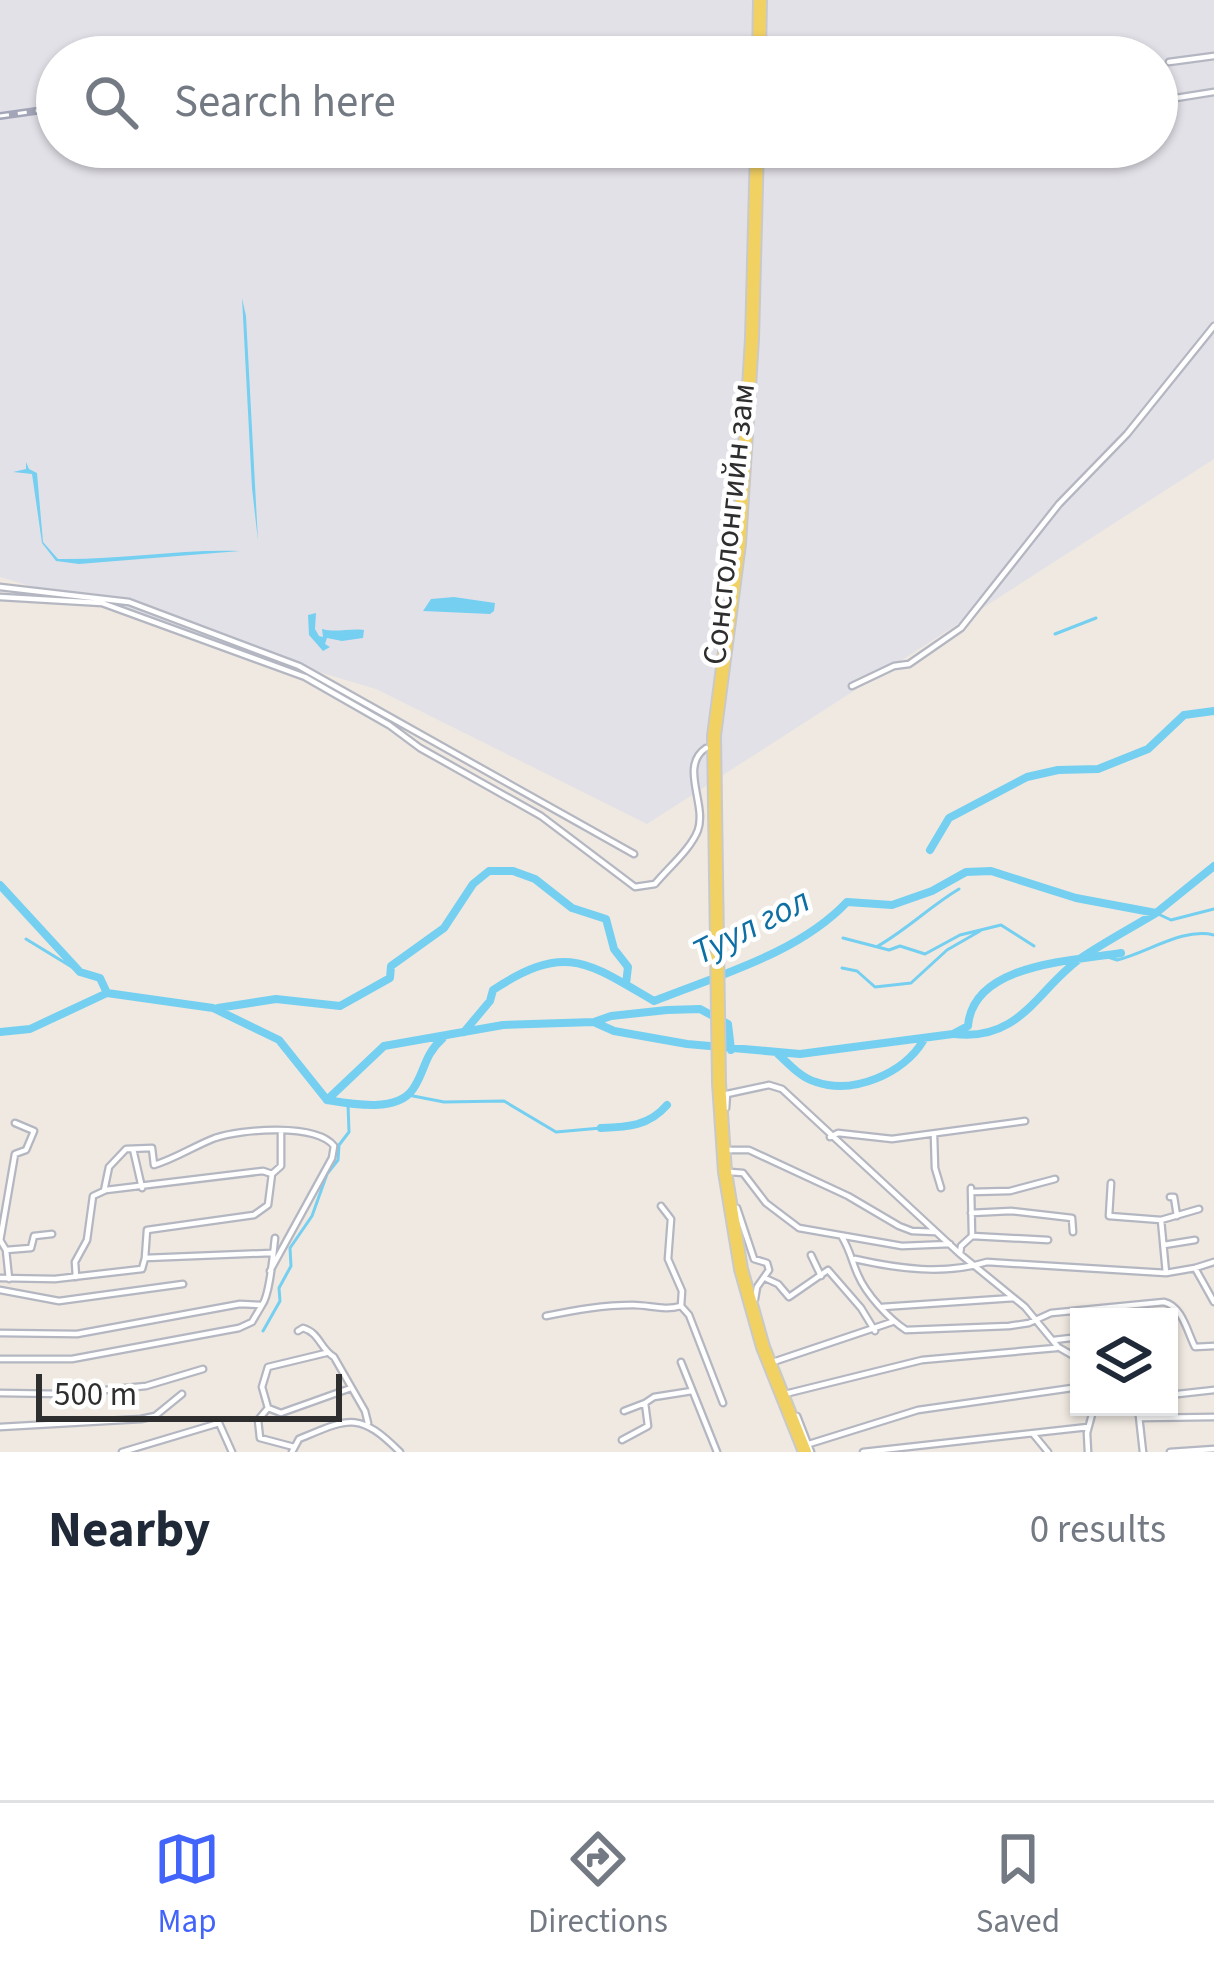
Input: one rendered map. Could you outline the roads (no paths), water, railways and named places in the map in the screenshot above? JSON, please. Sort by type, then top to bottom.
[{"type":"main road","points":[[756,36],[757,0]]},
{"type":"main road","name":"Сонсголонгийн зам","points":[[713,900],[706,748],[743,404],[753,168]]},
{"type":"main road","name":"Сонсголонгийн зам","points":[[713,900],[714,736],[739,544],[751,361],[754,168]]},
{"type":"main road","points":[[713,900],[718,1171],[734,1265],[757,1347],[806,1450]]},
{"type":"main road","points":[[716,1084],[727,1172],[757,1321],[806,1450]]},
{"type":"street","points":[[1178,61],[1214,56]]},
{"type":"street","points":[[1178,98],[1214,92]]},
{"type":"street","points":[[852,686],[922,657],[961,628],[1059,504],[1127,434],[1214,326]]},
{"type":"street","points":[[0,587],[129,602],[299,666],[634,854]]},
{"type":"street","points":[[0,596],[102,603],[305,677],[542,815],[629,883],[642,888],[655,884],[695,836],[699,821],[694,766],[706,748]]},
{"type":"street","points":[[758,1143],[748,1150],[726,1153],[727,1094],[769,1085],[782,1089],[1070,1353]]},
{"type":"street","points":[[830,1137],[838,1133],[892,1138],[934,1135],[1025,1121]]},
{"type":"street","points":[[9,1279],[0,1240],[14,1154],[26,1150],[34,1131],[15,1123]]},
{"type":"street","points":[[0,1278],[76,1277],[142,1269],[147,1230],[260,1212],[270,1201],[272,1174],[280,1166],[281,1131]]},
{"type":"street","points":[[104,1191],[109,1167],[126,1149],[152,1148],[153,1164],[160,1165],[215,1138],[281,1131],[328,1138],[334,1153],[270,1271]]},
{"type":"street","points":[[934,1135],[941,1188]]},
{"type":"street","points":[[133,1149],[142,1188]]},
{"type":"street","points":[[748,1150],[912,1232],[938,1232]]},
{"type":"street","points":[[727,1172],[743,1172],[789,1224],[902,1246],[950,1244]]},
{"type":"street","points":[[76,1277],[75,1262],[87,1240],[93,1196],[104,1191],[272,1174]]},
{"type":"street","points":[[972,1236],[971,1190],[1010,1191],[1055,1179]]},
{"type":"street","points":[[1112,1183],[1109,1216],[1160,1220],[1199,1209]]},
{"type":"street","points":[[1170,1197],[1174,1197],[1177,1216]]},
{"type":"street","points":[[661,1206],[671,1219],[668,1259],[682,1292],[681,1306],[689,1315],[723,1403]]},
{"type":"street","points":[[971,1213],[1010,1211],[1072,1218],[1073,1232]]},
{"type":"street","points":[[1160,1220],[1166,1273]]},
{"type":"street","points":[[737,1225],[754,1258],[766,1263],[765,1278],[754,1294],[757,1321],[806,1450],[918,1410],[1070,1388]]},
{"type":"street","points":[[6,1250],[31,1248],[34,1236],[52,1234]]},
{"type":"street","points":[[959,1254],[972,1236],[1048,1240]]},
{"type":"street","points":[[842,1237],[860,1280],[906,1330],[1009,1326],[1113,1305],[1164,1302],[1180,1313],[1195,1347],[1214,1346]]},
{"type":"street","points":[[0,1359],[72,1359],[239,1328],[252,1322],[268,1296],[274,1238]]},
{"type":"street","points":[[1164,1245],[1195,1240]]},
{"type":"street","points":[[145,1258],[271,1253]]},
{"type":"street","points":[[812,1255],[821,1276]]},
{"type":"street","points":[[855,1259],[945,1270],[970,1270],[987,1262],[1166,1273],[1214,1262]]},
{"type":"street","points":[[1195,1268],[1214,1302]]},
{"type":"street","points":[[765,1278],[789,1297],[828,1270],[875,1331]]},
{"type":"street","points":[[0,1290],[59,1301],[183,1284]]},
{"type":"street","points":[[882,1306],[1015,1298]]},
{"type":"street","points":[[0,1333],[77,1334],[241,1304],[262,1305]]},
{"type":"street","points":[[546,1316],[592,1306],[681,1306]]},
{"type":"street","points":[[773,1362],[894,1322]]},
{"type":"street","points":[[298,1331],[315,1333],[326,1353],[334,1357],[368,1424]]},
{"type":"street","points":[[785,1394],[922,1360],[1070,1340]]},
{"type":"street","points":[[268,1408],[262,1387],[268,1367],[326,1353]]},
{"type":"street","points":[[681,1362],[717,1452]]},
{"type":"street","points":[[0,1394],[146,1386],[203,1370]]},
{"type":"street","points":[[268,1408],[280,1413],[351,1388]]},
{"type":"street","points":[[624,1411],[654,1397],[692,1390]]},
{"type":"street","points":[[1178,1394],[1214,1390]]},
{"type":"street","points":[[0,1426],[141,1419],[155,1415],[182,1394]]},
{"type":"street","points":[[622,1440],[648,1426],[646,1403]]},
{"type":"street","points":[[268,1408],[258,1420],[260,1438],[293,1450],[299,1439],[344,1420],[368,1424],[397,1451]]},
{"type":"street","points":[[1088,1452],[1091,1416]]},
{"type":"street","points":[[1143,1452],[1140,1418],[1214,1417]]},
{"type":"street","points":[[122,1452],[218,1423],[232,1452]]},
{"type":"street","points":[[865,1452],[1088,1427]]},
{"type":"street","points":[[1034,1435],[1048,1452]]},
{"type":"street","points":[[1169,1452],[1214,1449]]},
{"type":"water","points":[[242,298],[246,316],[258,541],[252,488]]},
{"type":"water","points":[[26,462],[37,473],[43,542],[58,559],[240,551],[79,564],[56,561],[42,543],[32,474],[13,472],[26,469]]},
{"type":"water","points":[[431,599],[495,603],[494,611],[423,611]]},
{"type":"water","points":[[316,613],[319,636],[323,637],[322,629],[364,630],[363,638],[327,638],[325,644],[330,647],[323,651],[309,635],[308,615]]},
{"type":"waterway","points":[[1055,634],[1096,618]]},
{"type":"waterway","points":[[930,850],[949,818],[1027,777],[1098,769],[1148,749],[1184,715],[1214,711]]},
{"type":"waterway","name":"Туул гол","points":[[464,1032],[490,1001],[493,990],[518,975],[558,962],[593,968],[654,1001],[782,949],[847,902],[892,905],[966,872],[991,871],[1076,898],[1156,913],[1214,866]]},
{"type":"waterway","points":[[218,1008],[276,999],[340,1006],[390,978],[391,966],[444,928],[473,884],[489,871],[513,871],[535,879],[572,908],[606,919],[614,949],[628,967],[626,984]]},
{"type":"waterway","points":[[0,885],[80,972],[100,978],[107,993]]},
{"type":"waterway","points":[[878,946],[959,889]]},
{"type":"waterway","points":[[1156,913],[1171,920],[1214,909]]},
{"type":"waterway","points":[[954,1034],[996,1030],[1012,1021],[1081,958],[1156,913]]},
{"type":"waterway","points":[[843,938],[925,954],[960,935],[1001,925],[1034,946]]},
{"type":"waterway","points":[[842,968],[857,971],[875,987],[911,983],[947,950],[980,931]]},
{"type":"waterway","points":[[1105,956],[1117,960],[1178,938],[1214,935]]},
{"type":"waterway","points":[[26,939],[80,972]]},
{"type":"waterway","points":[[596,1023],[614,1031],[687,1044],[800,1054],[953,1034],[968,1026],[974,1005],[987,989],[1006,977],[1053,963],[1121,953]]},
{"type":"waterway","points":[[0,1032],[30,1029],[107,993],[213,1008],[279,1040],[327,1100],[384,1046],[503,1025],[594,1022],[611,1016],[700,1009],[728,1024],[731,1050]]},
{"type":"waterway","points":[[327,1100],[373,1105],[406,1097],[443,1038]]},
{"type":"waterway","points":[[778,1054],[811,1080],[846,1086],[891,1071],[923,1041]]},
{"type":"waterway","points":[[408,1095],[444,1102],[504,1101],[556,1132],[601,1128]]},
{"type":"waterway","points":[[263,1331],[280,1301],[279,1288],[291,1266],[290,1248],[312,1216],[327,1174],[338,1160],[339,1145],[349,1132],[348,1104]]},
{"type":"waterway","points":[[601,1128],[645,1121],[667,1105]]},
{"type":"railway","points":[[0,116],[36,111]]}]
